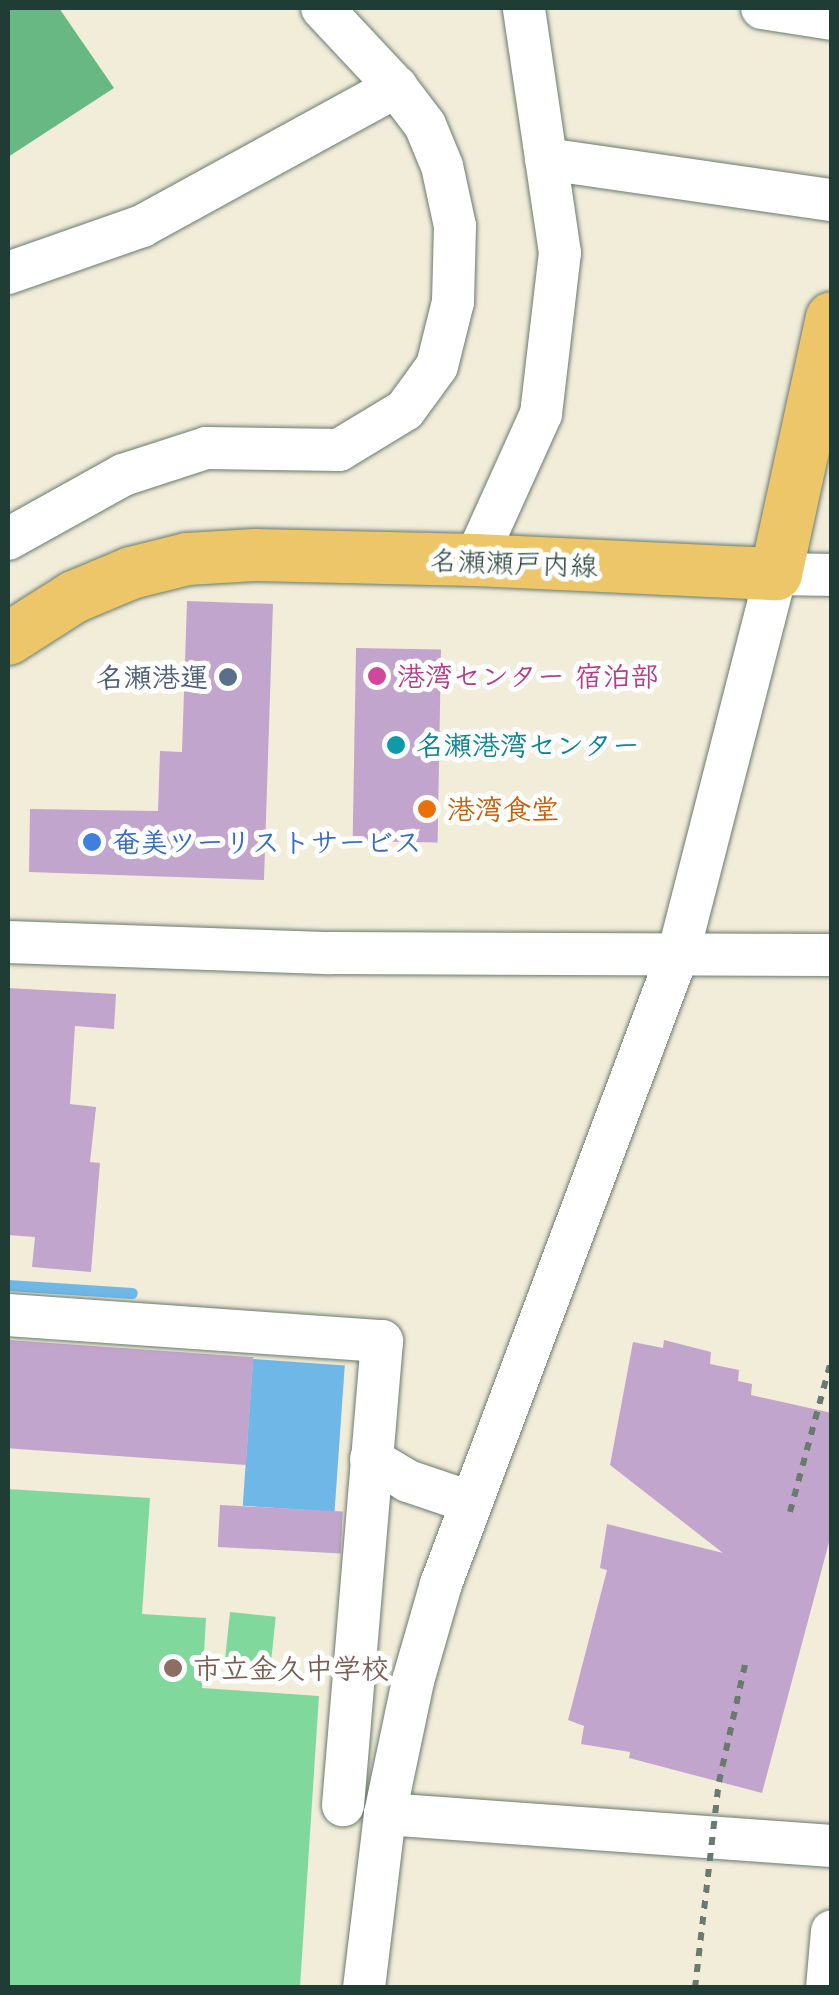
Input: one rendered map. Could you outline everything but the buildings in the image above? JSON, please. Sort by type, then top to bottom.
[{"type":"main road","points":[[776,574],[832,318]]},
{"type":"main road","name":"名瀬瀬戸内線","points":[[8,639],[74,597],[131,573],[188,560],[255,555],[475,560],[776,574]]},
{"type":"street","points":[[8,538],[124,475],[206,448],[340,450],[405,410],[437,366],[453,302],[455,226],[442,166],[425,125],[396,87],[322,8]]},
{"type":"street","points":[[475,560],[541,414],[560,253],[524,8]]},
{"type":"street","points":[[762,8],[832,19]]},
{"type":"street","points":[[8,273],[142,226],[396,87]]},
{"type":"street","points":[[546,159],[832,200]]},
{"type":"street","points":[[364,1988],[385,1814],[413,1681],[470,1502],[679,952],[776,574],[832,574]]},
{"type":"street","points":[[8,942],[331,954],[832,954]]},
{"type":"street","points":[[8,1314],[382,1341],[343,1806]]},
{"type":"street","points":[[371,1459],[408,1481],[470,1502]]},
{"type":"street","points":[[385,1814],[832,1846]]},
{"type":"street","points":[[828,1988],[832,1931]]},
{"type":"path","points":[[790,1512],[832,1357]]},
{"type":"path","points":[[695,1988],[719,1782],[746,1666]]},
{"type":"green space","points":[[8,8],[59,8],[114,88],[8,157]]},
{"type":"green space","points":[[8,1489],[150,1498],[142,1614],[206,1618],[202,1688],[319,1696],[300,1987],[8,1987]]},
{"type":"green space","points":[[230,1612],[276,1617],[271,1665],[225,1660]]},
{"type":"water","points":[[253,1359],[345,1365],[335,1512],[243,1506]]},
{"type":"waterway","points":[[8,1285],[132,1293]]},
{"type":"place","name":"港湾センター 宿泊部","points":[[377,676]]},
{"type":"place","name":"名瀬港運","points":[[228,677]]},
{"type":"place","name":"名瀬港湾センター","points":[[396,745]]},
{"type":"place","name":"港湾食堂","points":[[427,809]]},
{"type":"place","name":"奄美ツーリストサービス","points":[[92,842]]},
{"type":"place","name":"市立金久中学校","points":[[173,1668]]}]
